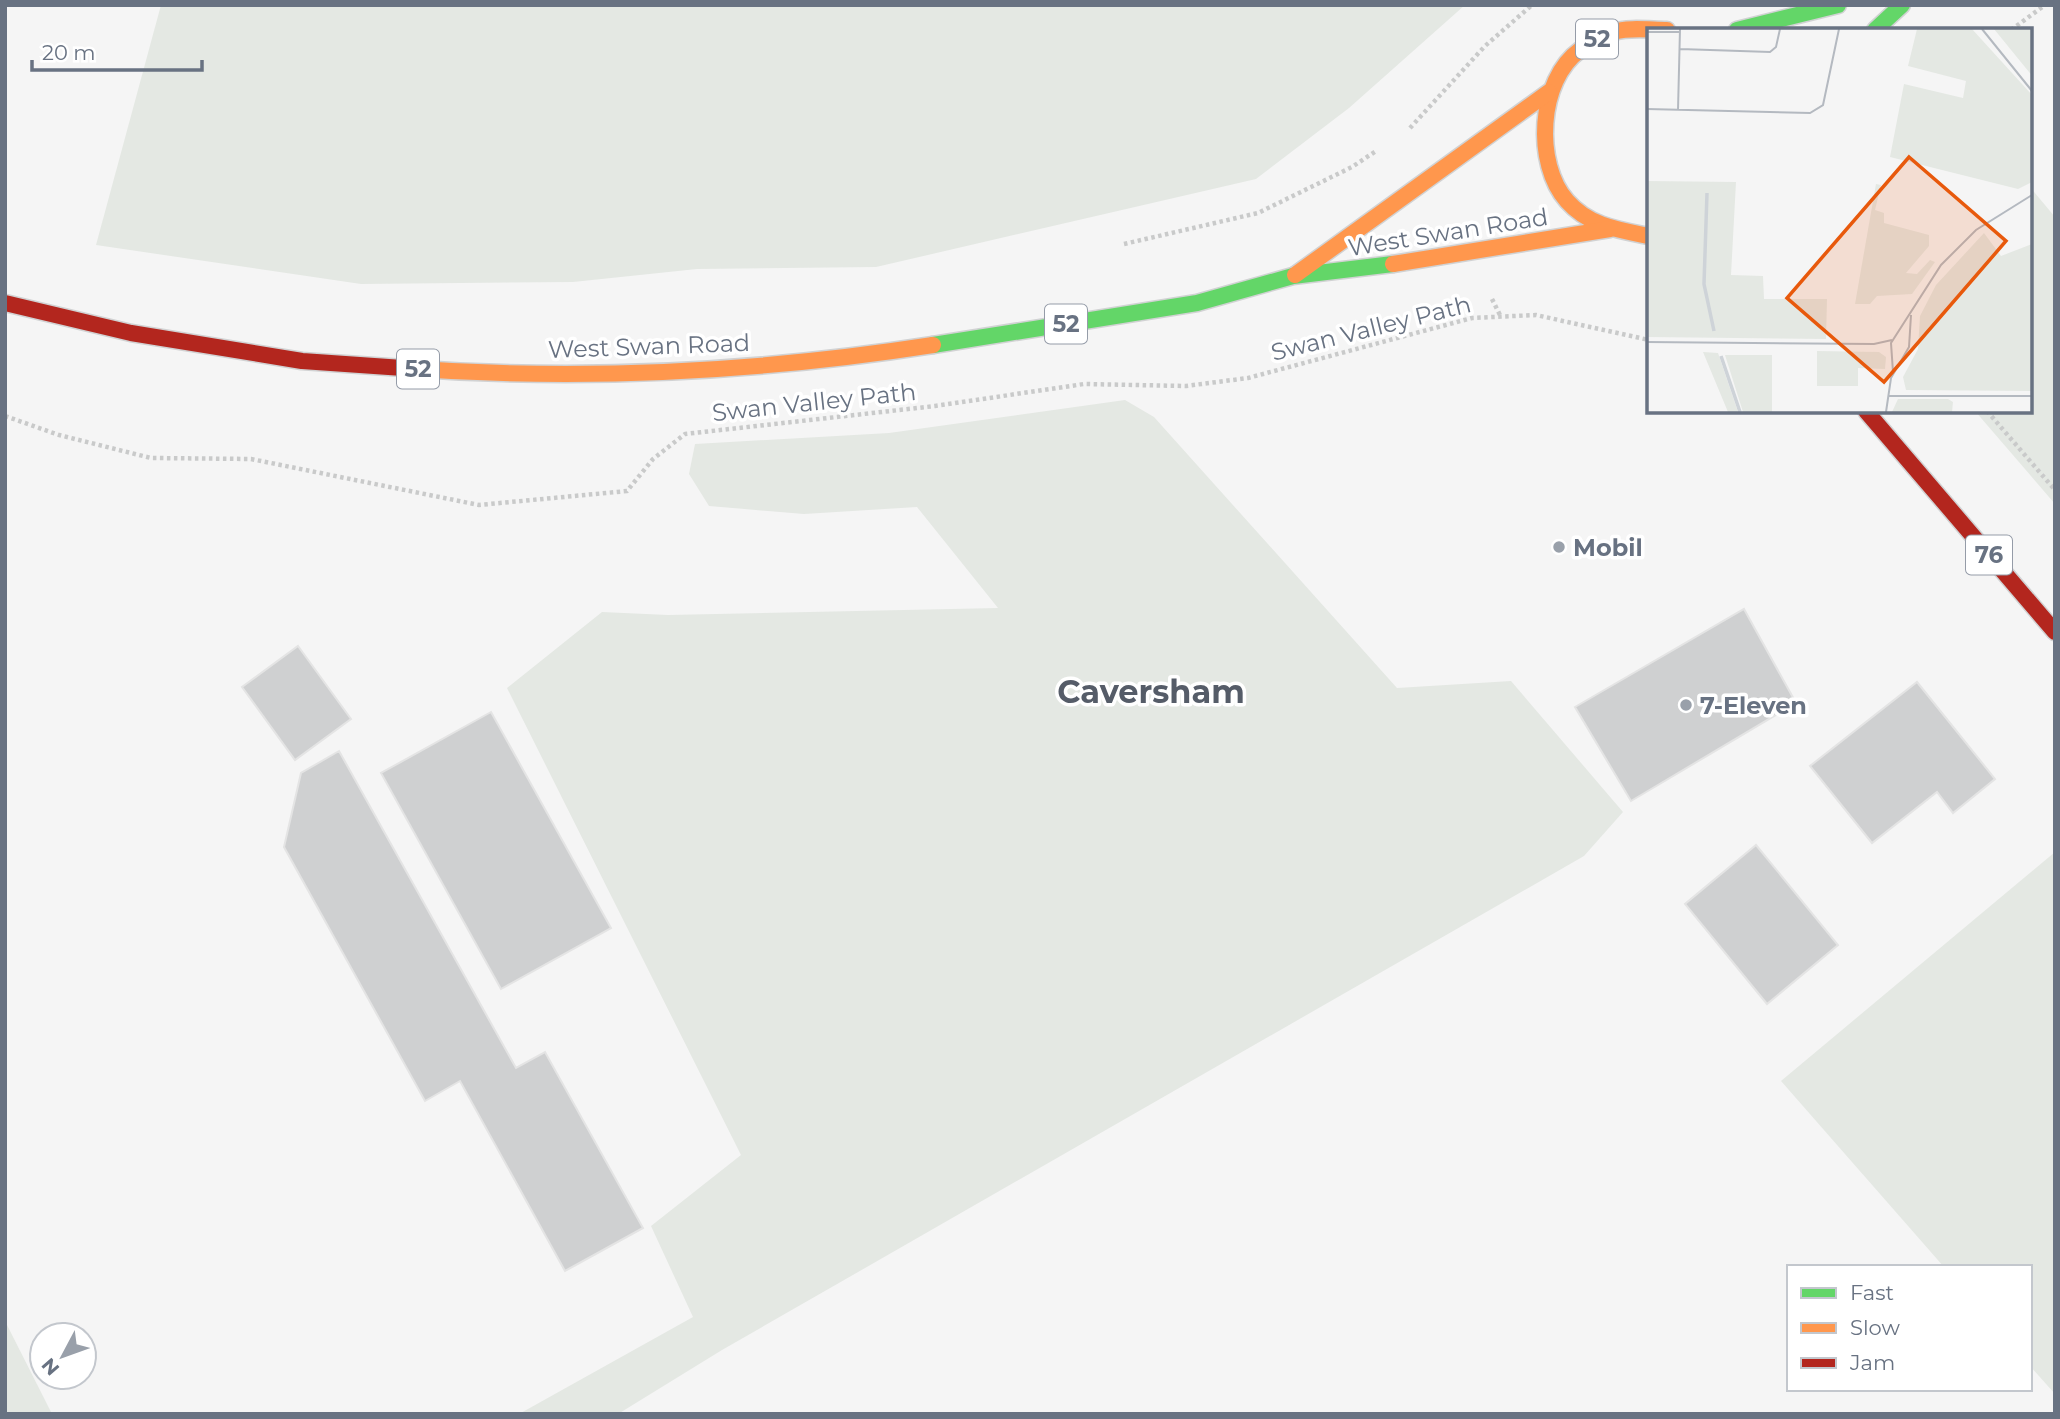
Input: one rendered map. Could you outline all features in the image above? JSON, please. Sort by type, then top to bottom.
[{"type":"main road","points":[[1745,28],[1838,5]]},
{"type":"main road","points":[[1877,28],[1902,5]]},
{"type":"main road","name":"52","points":[[1647,236],[1610,229],[1588,219],[1570,203],[1555,184],[1546,162],[1542,139],[1543,115],[1549,92],[1566,64],[1590,43],[1627,29],[1656,28]]},
{"type":"main road","name":"West Swan Road","points":[[1293,276],[1549,92]]},
{"type":"main road","name":"West Swan Road","points":[[5,303],[131,333],[302,361],[510,373],[668,370],[836,360],[1197,303],[1293,276],[1391,265],[1610,229]]},
{"type":"main road","name":"76","points":[[1868,413],[2055,632]]},
{"type":"path","points":[[1409,128],[1485,46],[1532,5]]},
{"type":"path","points":[[2014,28],[2045,5]]},
{"type":"path","name":"Swan Valley Path","points":[[5,416],[59,435],[151,458],[251,459],[479,505],[627,491],[653,459],[685,434],[935,406],[1084,384],[1186,386],[1248,378],[1472,318],[1536,315],[1647,341]]},
{"type":"path","points":[[1989,413],[2055,490]]},
{"type":"shaded area","points":[[161,5],[1465,5],[1349,108],[1256,179],[876,267],[697,269],[573,282],[361,284],[96,245]]},
{"type":"shaded area","points":[[2032,189],[2055,217],[2055,504],[1977,413],[2032,413]]},
{"type":"shaded area","points":[[1125,400],[1154,417],[1397,688],[1511,681],[1623,812],[1584,856],[722,1350],[618,1414],[519,1414],[693,1317],[651,1226],[741,1155],[507,688],[602,612],[668,615],[998,608],[917,507],[804,514],[709,506],[689,474],[695,444],[889,433]]},
{"type":"shaded area","points":[[2055,852],[2055,1394],[2032,1368],[2032,1265],[1942,1265],[1781,1081]]},
{"type":"shaded area","points":[[5,1321],[28,1367],[28,1391],[40,1391],[52,1414],[5,1414]]},
{"type":"building","name":"7-Eleven","points":[[1744,609],[1796,703],[1631,801],[1575,707]]},
{"type":"building","points":[[298,646],[351,719],[295,760],[242,687]]},
{"type":"building","points":[[1917,682],[1995,779],[1953,813],[1937,792],[1872,843],[1810,766]]},
{"type":"building","points":[[491,712],[611,928],[501,989],[381,773]]},
{"type":"building","points":[[339,751],[516,1068],[545,1052],[643,1228],[565,1271],[460,1081],[425,1101],[284,847],[301,773]]},
{"type":"building","points":[[1756,845],[1838,945],[1767,1004],[1685,904]]},
{"type":"traffic: fast","points":[[1745,28],[1838,5]]},
{"type":"traffic: fast","points":[[1877,28],[1902,5]]},
{"type":"traffic: fast","points":[[933,345],[1197,303],[1293,276],[1393,264]]},
{"type":"traffic: slow","points":[[1647,29],[1620,30],[1580,50],[1566,64],[1556,81],[1545,123],[1549,166],[1556,185],[1567,201],[1594,221],[1615,229],[1647,236]]},
{"type":"traffic: slow","points":[[1295,275],[1549,92]]},
{"type":"traffic: slow","points":[[1393,264],[1610,229]]},
{"type":"traffic: slow","points":[[403,368],[535,374],[668,372],[801,362],[933,345]]},
{"type":"traffic: jam","points":[[5,303],[131,333],[302,361],[403,368]]},
{"type":"traffic: jam","points":[[1868,413],[2055,632]]},
{"type":"place","name":"Mobil","points":[[1559,547]]},
{"type":"place","name":"7-Eleven","points":[[1686,705]]},
{"type":"district","name":"Caversham","points":[[1151,691]]}]
